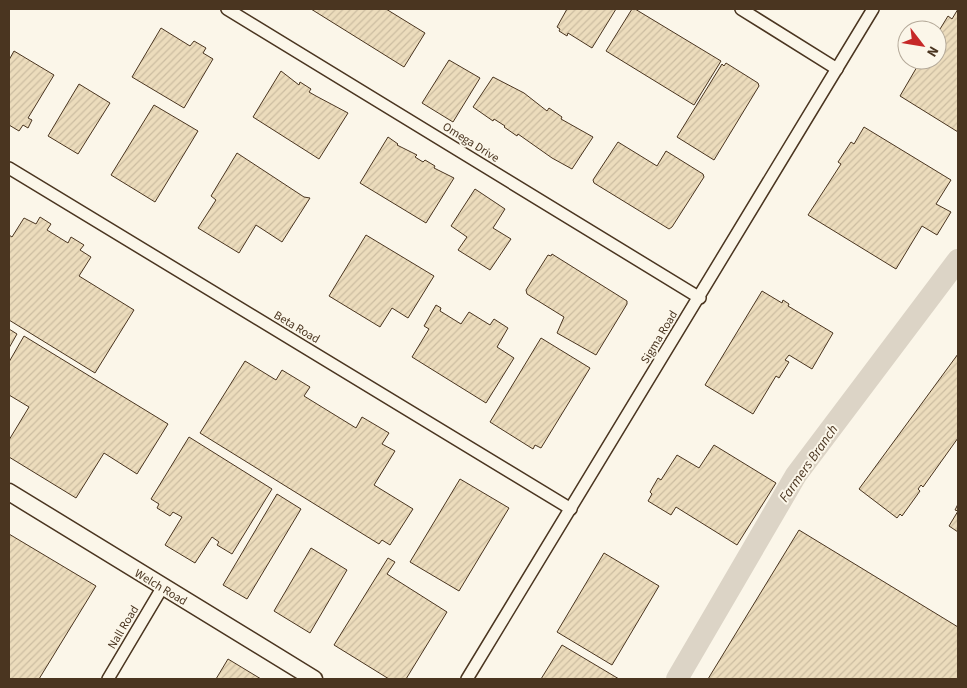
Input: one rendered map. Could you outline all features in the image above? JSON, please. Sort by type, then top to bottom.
[{"type":"street","name":"Omega Drive","points":[[227,9],[700,298]]},
{"type":"street","points":[[741,9],[837,69]]},
{"type":"street","name":"Sigma Road","points":[[467,679],[700,298],[779,162],[873,9]]},
{"type":"street","name":"Beta Road","points":[[9,168],[570,509]]},
{"type":"street","name":"Welch Road","points":[[9,492],[162,588],[314,679]]},
{"type":"street","name":"Nall Road","points":[[108,679],[162,588]]},
{"type":"building","points":[[311,9],[386,9],[425,33],[404,67]]},
{"type":"building","points":[[567,9],[616,9],[592,48],[568,33],[567,36],[559,31],[560,29],[557,27]]},
{"type":"building","points":[[632,9],[635,9],[721,61],[694,105],[606,51]]},
{"type":"building","points":[[958,9],[958,132],[900,96],[915,70],[947,70],[946,20],[948,16],[952,19]]},
{"type":"building","points":[[161,28],[190,46],[194,41],[206,48],[203,53],[213,59],[184,108],[132,77]]},
{"type":"building","points":[[14,51],[54,75],[28,118],[32,120],[28,128],[23,125],[19,131],[9,125],[9,60]]},
{"type":"building","points":[[449,60],[480,78],[453,122],[422,103]]},
{"type":"building","points":[[726,63],[758,83],[759,86],[714,160],[677,137],[722,64],[724,66]]},
{"type":"building","points":[[281,71],[299,85],[300,82],[311,89],[309,92],[348,113],[319,159],[253,117]]},
{"type":"building","points":[[493,77],[524,93],[547,111],[549,108],[562,117],[561,119],[593,137],[572,169],[473,107]]},
{"type":"building","points":[[79,84],[110,103],[78,154],[48,136]]},
{"type":"building","points":[[154,105],[198,131],[155,202],[111,175]]},
{"type":"building","points":[[864,127],[951,180],[936,204],[951,212],[937,235],[922,226],[896,269],[808,215],[841,164],[838,162],[851,142],[854,144]]},
{"type":"building","points":[[388,137],[397,145],[417,155],[415,157],[423,162],[425,160],[435,166],[434,168],[454,178],[426,223],[360,183]]},
{"type":"building","points":[[618,142],[657,166],[666,151],[703,174],[704,177],[669,229],[594,183],[593,180]]},
{"type":"building","points":[[237,153],[304,197],[310,198],[282,242],[256,225],[239,253],[198,228],[216,200],[211,196]]},
{"type":"building","points":[[475,189],[505,209],[493,228],[511,239],[490,270],[458,250],[467,237],[451,226]]},
{"type":"building","points":[[40,217],[51,224],[47,230],[68,243],[71,237],[84,245],[80,250],[91,257],[79,276],[134,310],[95,373],[9,320],[9,235],[12,237],[24,218],[36,224]]},
{"type":"building","points":[[366,235],[434,276],[408,318],[392,308],[380,327],[329,296]]},
{"type":"building","points":[[552,254],[627,301],[596,355],[557,333],[564,317],[527,294],[526,290],[548,255],[551,256]]},
{"type":"building","points":[[762,291],[782,303],[783,300],[789,304],[788,306],[833,333],[812,369],[789,355],[785,360],[789,362],[779,378],[776,376],[753,414],[705,385]]},
{"type":"building","points":[[436,305],[441,308],[440,311],[461,324],[469,312],[490,325],[494,319],[508,328],[497,347],[514,358],[486,403],[412,357],[429,329],[424,326]]},
{"type":"building","points":[[9,329],[17,334],[9,348]]},
{"type":"building","points":[[24,336],[168,424],[137,474],[104,453],[76,498],[9,457],[9,440],[29,407],[9,395],[9,362]]},
{"type":"building","points":[[541,338],[590,368],[541,448],[535,445],[533,449],[490,422]]},
{"type":"building","points":[[958,354],[958,438],[923,487],[921,485],[918,489],[920,491],[902,516],[900,514],[897,518],[859,489]]},
{"type":"building","points":[[245,361],[276,380],[282,370],[310,387],[304,396],[356,428],[362,417],[389,433],[382,444],[395,451],[374,485],[413,509],[390,545],[382,540],[379,544],[200,433]]},
{"type":"building","points":[[189,437],[272,489],[232,554],[217,545],[219,542],[212,537],[195,563],[165,545],[182,517],[173,512],[170,516],[157,508],[159,504],[151,499]]},
{"type":"building","points":[[714,445],[776,483],[737,545],[676,507],[671,515],[648,501],[652,494],[650,492],[658,478],[661,480],[677,455],[699,468]]},
{"type":"building","points":[[460,479],[509,508],[459,591],[410,562]]},
{"type":"building","points":[[277,494],[301,509],[247,599],[223,585]]},
{"type":"building","points":[[958,511],[958,532],[949,526]]},
{"type":"building","points":[[799,530],[958,627],[958,679],[708,679]]},
{"type":"building","points":[[9,534],[96,586],[39,679],[9,679]]},
{"type":"building","points":[[311,548],[347,570],[310,633],[274,611]]},
{"type":"building","points":[[604,553],[659,586],[612,665],[557,632]]},
{"type":"building","points":[[388,558],[395,562],[387,574],[447,612],[406,679],[389,679],[334,645]]},
{"type":"building","points":[[562,645],[619,679],[541,679]]},
{"type":"building","points":[[228,659],[261,679],[216,679]]},
{"type":"waterway","name":"Farmers Branch","points":[[677,679],[796,475],[958,260]]}]
